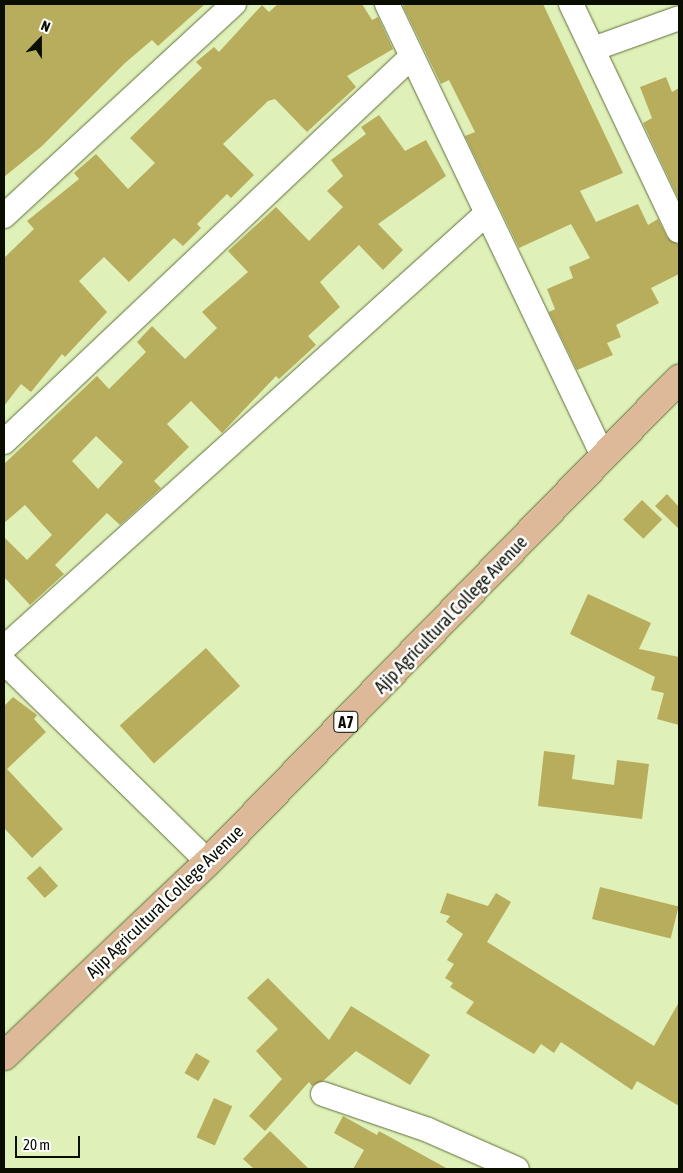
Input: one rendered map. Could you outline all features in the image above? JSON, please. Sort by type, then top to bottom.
[{"type":"main road","name":"Ajip Agricultural College Avenue","points":[[4,1056],[208,862],[679,379]]},
{"type":"street","points":[[4,216],[234,4]]},
{"type":"street","points":[[387,4],[410,58],[604,458]]},
{"type":"street","points":[[570,4],[679,231]]},
{"type":"street","points":[[593,49],[679,18]]},
{"type":"street","points":[[4,442],[410,58]]},
{"type":"street","points":[[4,648],[486,214]]},
{"type":"street","points":[[4,662],[208,862]]},
{"type":"street","points":[[322,1094],[428,1130],[517,1169]]},
{"type":"building","points":[[4,4],[205,4],[158,46],[152,40],[125,63],[42,146],[4,177]]},
{"type":"building","points":[[278,4],[362,4],[372,20],[378,17],[393,49],[347,76],[356,87],[307,132],[275,99],[268,101],[223,144],[254,175],[231,198],[227,194],[197,224],[201,228],[183,246],[174,238],[129,282],[104,257],[79,281],[107,312],[65,357],[62,354],[31,392],[21,384],[4,406],[4,258],[34,229],[27,221],[79,179],[74,173],[96,154],[128,189],[155,163],[130,138],[202,68],[196,62],[214,47],[219,52],[262,5],[269,12]]},
{"type":"building","points":[[407,4],[543,4],[623,173],[580,191],[596,222],[638,204],[648,225],[658,219],[667,237],[679,245],[679,274],[651,288],[659,303],[616,325],[621,337],[607,343],[613,355],[577,370],[549,312],[555,309],[547,289],[573,278],[569,267],[590,258],[571,224],[519,248],[465,136],[475,132],[449,80],[441,84],[403,6]]},
{"type":"building","points":[[666,77],[672,92],[679,88],[679,200],[643,123],[652,118],[640,87]]},
{"type":"building","points":[[379,115],[405,151],[426,140],[446,176],[378,224],[403,250],[383,270],[359,245],[320,282],[340,307],[308,336],[316,345],[279,379],[276,376],[222,433],[191,401],[167,424],[189,447],[154,481],[161,488],[120,525],[107,513],[55,565],[64,574],[30,605],[4,577],[4,537],[27,560],[52,535],[25,505],[4,523],[4,464],[97,376],[109,389],[146,352],[137,342],[152,326],[185,359],[217,328],[202,312],[248,272],[228,251],[276,207],[309,241],[343,207],[327,191],[343,176],[331,160],[366,134],[361,127]],"holes":[[[96,436],[123,462],[98,489],[72,461]]]},
{"type":"building","points":[[667,494],[679,507],[679,529],[655,506]]},
{"type":"building","points":[[642,500],[662,519],[643,539],[623,519]]},
{"type":"building","points":[[588,594],[651,623],[639,649],[679,657],[679,725],[657,719],[664,693],[651,690],[655,677],[570,634]]},
{"type":"building","points":[[206,648],[240,686],[154,764],[120,726]]},
{"type":"building","points":[[13,697],[37,715],[34,719],[46,732],[7,769],[63,829],[32,858],[4,828],[4,706]]},
{"type":"building","points":[[544,751],[575,755],[572,779],[614,785],[617,760],[649,764],[642,819],[538,806]]},
{"type":"building","points":[[40,866],[58,886],[45,898],[27,878]]},
{"type":"building","points":[[600,887],[679,907],[671,939],[592,919]]},
{"type":"building","points":[[447,893],[488,906],[496,893],[511,902],[487,942],[654,1046],[679,1002],[679,1106],[637,1081],[632,1090],[561,1042],[554,1053],[541,1044],[534,1054],[466,1013],[474,1002],[450,987],[453,983],[445,978],[454,964],[447,960],[463,934],[446,922],[450,916],[440,913]]},
{"type":"building","points":[[268,978],[329,1040],[351,1006],[430,1055],[410,1085],[356,1051],[323,1081],[312,1086],[309,1082],[265,1131],[249,1116],[282,1079],[256,1051],[278,1029],[247,998]]},
{"type":"building","points":[[196,1053],[210,1061],[198,1081],[184,1073]]},
{"type":"building","points":[[214,1098],[232,1106],[215,1145],[197,1137]]},
{"type":"building","points":[[343,1116],[377,1135],[379,1131],[448,1169],[353,1169],[364,1150],[334,1133]]},
{"type":"building","points":[[270,1131],[309,1169],[254,1169],[243,1159]]}]
